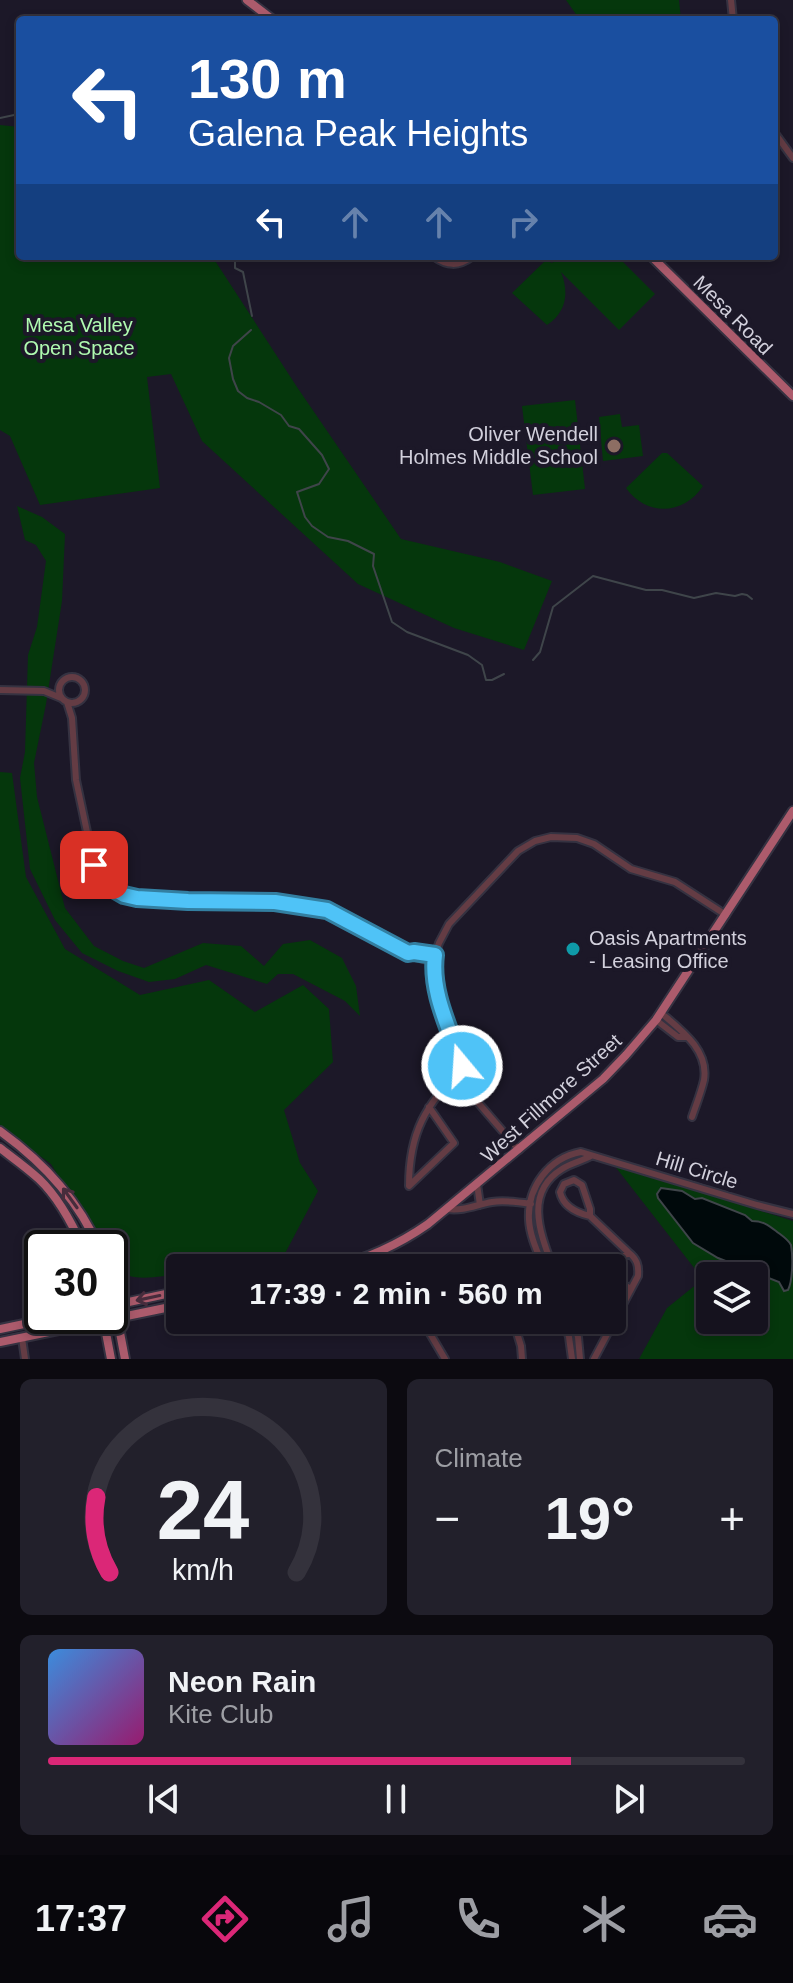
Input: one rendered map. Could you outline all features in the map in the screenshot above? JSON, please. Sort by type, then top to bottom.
[{"type":"main road","points":[[247,0],[268,16]]},
{"type":"main road","name":"Mesa Road","points":[[655,260],[793,396]]},
{"type":"main road","name":"West Fillmore Street","points":[[375,1254],[416,1232],[447,1209],[603,1079],[626,1055],[659,1017],[793,811]]},
{"type":"main road","points":[[0,1131],[53,1175],[90,1230]]},
{"type":"main road","points":[[0,1148],[45,1185],[75,1230]]},
{"type":"main road","points":[[128,1302],[166,1294]]},
{"type":"main road","points":[[128,1316],[166,1308]]},
{"type":"main road","points":[[0,1326],[24,1323]]},
{"type":"main road","points":[[0,1342],[39,1334]]},
{"type":"main road","points":[[106,1334],[111,1359]]},
{"type":"main road","points":[[121,1334],[125,1359]]},
{"type":"street","points":[[778,137],[793,158]]},
{"type":"street","points":[[439,260],[452,265],[466,260]]},
{"type":"street","points":[[72,718],[85,692],[83,682],[71,676],[65,678],[59,689],[72,718],[76,780],[94,865],[112,888],[137,898],[275,902],[327,910],[411,956],[435,959]]},
{"type":"street","points":[[44,691],[61,683]]},
{"type":"street","points":[[0,690],[44,691],[64,700],[78,702]]},
{"type":"street","points":[[519,1150],[475,1099],[437,993],[435,959],[449,924],[509,860],[527,846],[551,837],[568,836],[594,844],[631,869],[675,882],[726,915]]},
{"type":"street","points":[[659,1017],[678,1037],[686,1037],[701,1056],[704,1080],[692,1117]]},
{"type":"street","points":[[429,1107],[454,1143],[409,1186],[412,1144],[424,1115],[429,1107],[438,1093],[462,1066]]},
{"type":"street","name":"Hill Circle","points":[[530,1204],[539,1180],[555,1163],[581,1152],[793,1214]]},
{"type":"street","points":[[548,1254],[538,1217],[542,1192],[554,1175],[591,1156]]},
{"type":"street","points":[[590,1216],[582,1185],[574,1180],[564,1184],[560,1192],[564,1202],[590,1216],[635,1258],[638,1270],[638,1276],[594,1359]]},
{"type":"street","points":[[477,1184],[480,1205]]},
{"type":"street","points":[[447,1209],[464,1210],[508,1201],[539,1205]]},
{"type":"street","points":[[530,1204],[531,1229],[539,1254]]},
{"type":"street","points":[[626,1286],[631,1289]]},
{"type":"street","points":[[430,1334],[445,1359]]},
{"type":"street","points":[[517,1334],[522,1359]]},
{"type":"street","points":[[568,1334],[572,1359]]},
{"type":"street","points":[[577,1334],[580,1359]]},
{"type":"street","points":[[22,1338],[25,1359]]},
{"type":"green space","points":[[566,0],[679,0],[681,16],[577,16]]},
{"type":"green space","name":"Mesa Valley Open Space","points":[[0,125],[16,127],[16,260],[215,260],[401,539],[500,562],[552,581],[524,650],[454,628],[358,584],[202,441],[171,374],[147,377],[160,488],[40,505],[10,436],[0,430]]},
{"type":"green space","points":[[546,260],[552,263],[555,260],[621,260],[655,294],[619,330],[561,272],[565,287],[564,301],[559,314],[547,325],[512,293]]},
{"type":"green space","points":[[575,400],[585,489],[533,495],[522,406]]},
{"type":"green space","points":[[620,414],[622,427],[639,425],[643,456],[603,461],[599,417]]},
{"type":"green space","points":[[662,453],[667,453],[703,486],[686,503],[665,509],[644,504],[626,488]]},
{"type":"green space","points":[[17,506],[42,517],[65,534],[62,601],[34,763],[37,797],[65,908],[94,946],[144,968],[203,943],[241,946],[264,966],[283,944],[310,940],[342,958],[356,986],[360,1016],[345,1001],[293,974],[278,974],[267,984],[206,965],[175,979],[149,982],[82,953],[55,920],[30,869],[20,778],[25,752],[28,655],[37,627],[46,561],[36,545],[25,540]]},
{"type":"green space","points":[[0,772],[12,773],[26,877],[65,949],[140,995],[209,980],[255,1012],[303,985],[329,1009],[333,1062],[284,1110],[300,1163],[318,1191],[285,1254],[166,1254],[166,1276],[128,1276],[128,1230],[91,1230],[51,1164],[0,1127]]},
{"type":"green space","points":[[614,1165],[793,1221],[793,1359],[639,1359],[667,1308],[696,1285],[696,1334],[768,1334],[768,1262],[696,1262],[696,1274]]},
{"type":"shaded area","points":[[661,1188],[682,1191],[695,1199],[702,1198],[768,1225],[791,1245],[792,1274],[788,1290],[784,1291],[779,1282],[768,1278],[768,1262],[728,1262],[693,1243],[657,1194]]},
{"type":"waterway","points":[[0,118],[16,113]]},
{"type":"waterway","points":[[235,260],[235,268],[243,272],[252,316]]},
{"type":"waterway","points":[[251,330],[233,346],[229,358],[238,391],[281,415],[289,426],[299,429],[322,455],[329,469],[319,484],[297,492],[305,517],[328,537],[348,541],[374,554],[373,566],[392,622],[407,632],[468,655],[482,665],[486,680],[504,674]]},
{"type":"waterway","points":[[533,660],[540,652],[553,607],[593,576],[694,598],[716,593],[742,594],[752,599]]},
{"type":"place","name":"Oliver Wendell Holmes Middle School","points":[[614,446]]},
{"type":"place","name":"Oasis Apartments - Leasing Office","points":[[573,949]]},
{"type":"route","points":[[94,865],[112,888],[124,895],[188,901],[275,902],[327,910],[408,953],[435,955],[437,993],[462,1066]]}]
